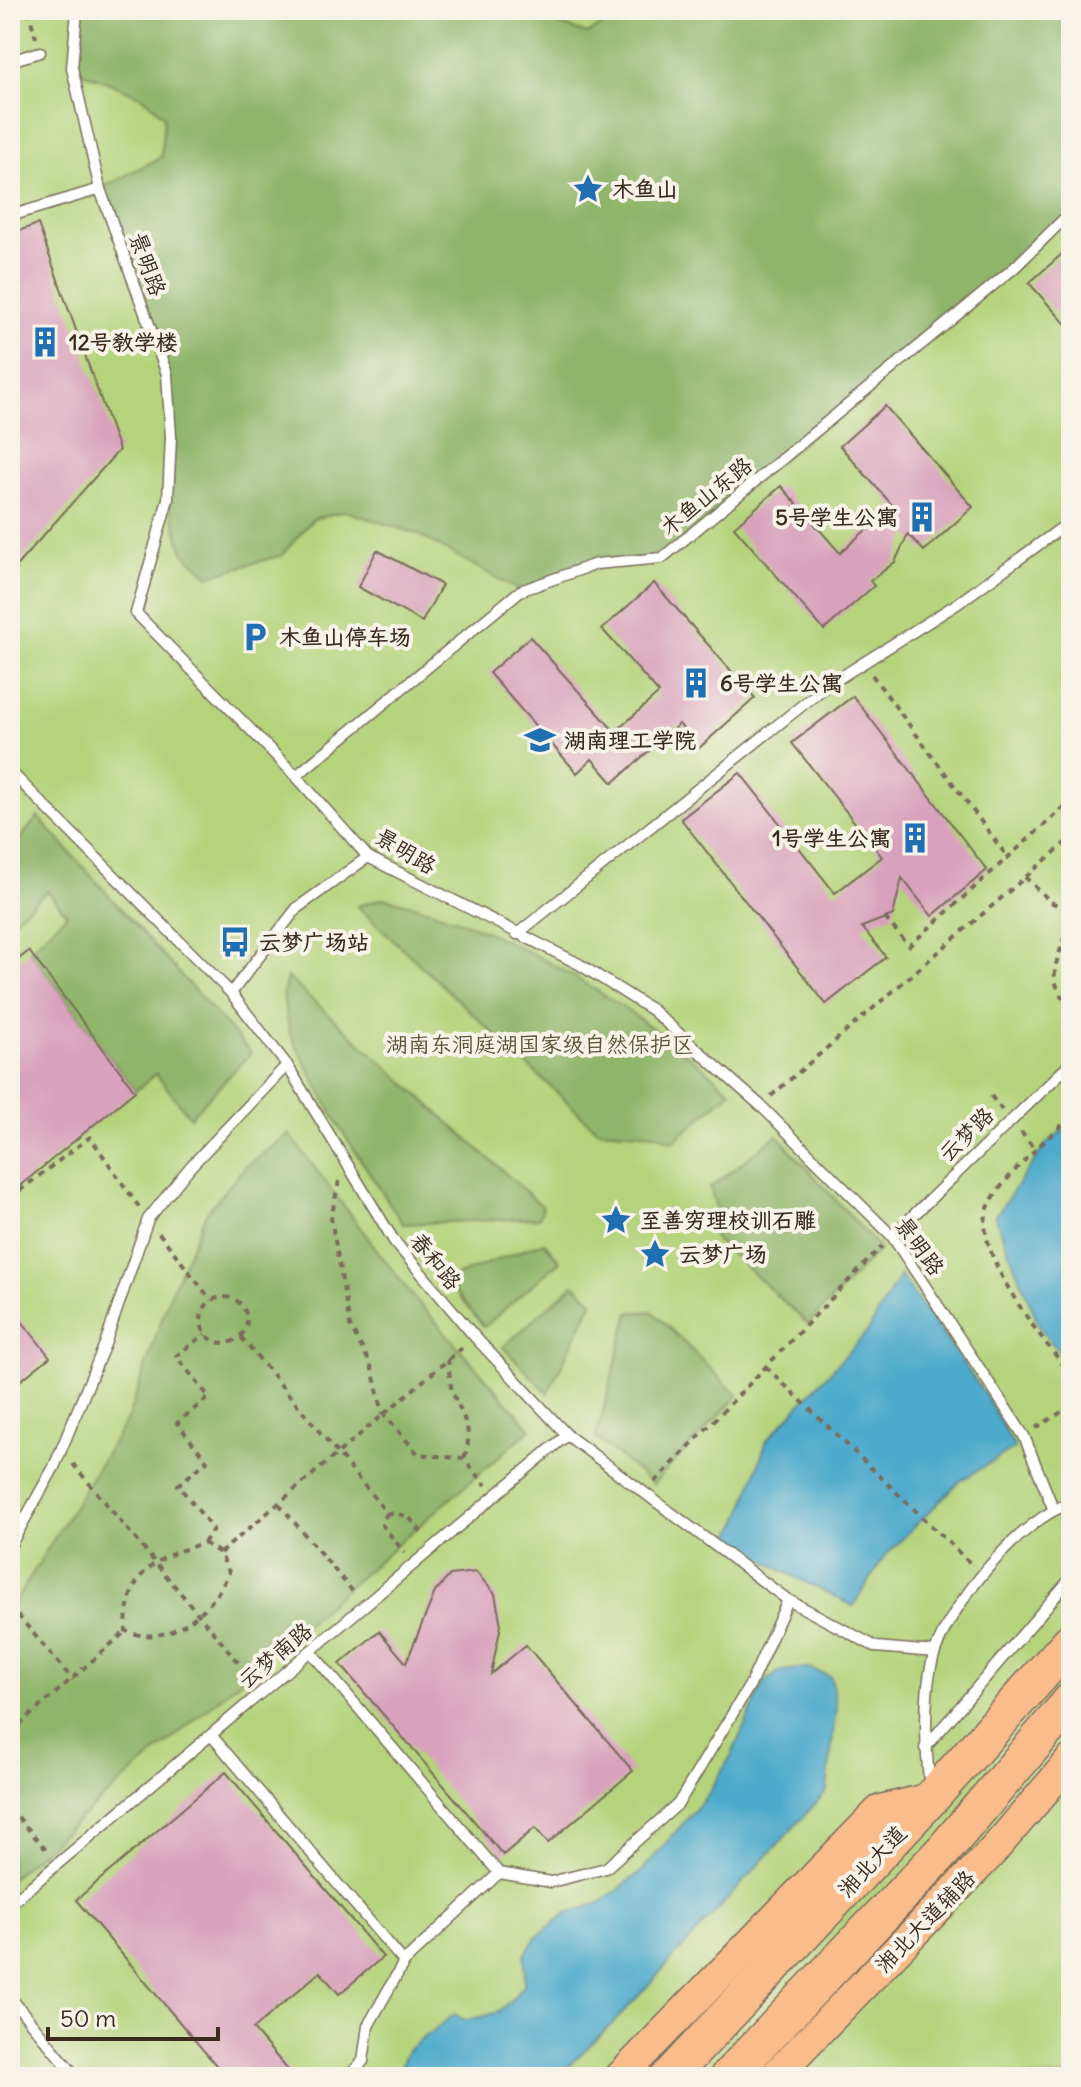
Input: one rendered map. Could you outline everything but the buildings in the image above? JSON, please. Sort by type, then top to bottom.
[{"type":"highway","name":"湘北大道","points":[[669,2077],[931,1798],[1071,1641]]},
{"type":"highway","name":"湘北大道","points":[[728,2077],[943,1851],[1071,1701]]},
{"type":"main road","name":"湘北大道辅路","points":[[774,2077],[992,1852],[1071,1760]]},
{"type":"main road","points":[[620,2077],[880,1810],[931,1798]]},
{"type":"lane","name":"景明路","points":[[77,10],[72,68],[100,189],[167,374],[171,437],[168,499],[136,613],[296,776],[368,857],[579,964],[652,1010],[760,1105],[892,1236],[1024,1436],[1053,1508]]},
{"type":"lane","points":[[10,61],[40,52]]},
{"type":"lane","points":[[10,216],[100,189]]},
{"type":"lane","name":"木鱼山东路","points":[[296,776],[520,591],[596,564],[662,558],[1014,268],[1071,212]]},
{"type":"lane","points":[[517,934],[825,687],[957,604],[1071,521]]},
{"type":"lane","name":"春和路","points":[[10,771],[231,993],[287,1065],[394,1241],[475,1337],[567,1435],[788,1600],[876,1647],[935,1652]]},
{"type":"lane","points":[[231,993],[297,908],[368,857]]},
{"type":"lane","name":"云梦路","points":[[892,1236],[1071,1063]]},
{"type":"lane","points":[[10,1546],[61,1449],[105,1344],[148,1219],[191,1166],[287,1065]]},
{"type":"lane","name":"云梦南路","points":[[10,1904],[567,1435]]},
{"type":"lane","points":[[931,1798],[925,1748],[935,1652],[980,1573],[1053,1508],[1071,1503]]},
{"type":"lane","points":[[925,1748],[1071,1578]]},
{"type":"lane","points":[[310,1651],[499,1873],[551,1882],[606,1868],[678,1804],[751,1683],[788,1600]]},
{"type":"lane","points":[[211,1735],[404,1962]]},
{"type":"lane","points":[[348,2077],[363,2061],[368,2026],[404,1962],[499,1873]]},
{"type":"lane","points":[[10,1997],[76,2077]]},
{"type":"path","points":[[28,10],[40,52]]},
{"type":"path","points":[[863,663],[1009,859]]},
{"type":"path","points":[[885,918],[909,946],[1071,801]]},
{"type":"path","points":[[760,1105],[1071,838]]},
{"type":"path","points":[[1025,877],[1064,912],[1071,912]]},
{"type":"path","points":[[1064,912],[1064,936],[1053,978],[1056,991],[1071,1009]]},
{"type":"path","points":[[1064,936],[1071,938]]},
{"type":"path","points":[[1071,1117],[995,1194],[986,1211],[985,1233],[1004,1279],[1029,1320],[1071,1374]]},
{"type":"path","points":[[10,1198],[90,1137],[211,1300]]},
{"type":"path","points":[[344,1159],[331,1218],[339,1276],[350,1326],[371,1365],[383,1413],[418,1454],[464,1459],[495,1496]]},
{"type":"path","points":[[645,1493],[892,1236]]},
{"type":"path","points":[[227,1297],[241,1304],[248,1318],[241,1337],[225,1344],[205,1334],[200,1319],[211,1300],[227,1297]]},
{"type":"path","points":[[10,1733],[126,1631],[126,1609],[134,1588],[154,1561],[204,1543],[213,1529],[178,1485],[207,1461],[177,1423],[209,1397],[176,1356],[205,1334]]},
{"type":"path","points":[[241,1337],[387,1513],[408,1516],[434,1547]]},
{"type":"path","points":[[220,1553],[475,1337]]},
{"type":"path","points":[[448,1359],[453,1396],[467,1418],[471,1438],[464,1459]]},
{"type":"path","points":[[766,1367],[980,1573]]},
{"type":"path","points":[[1024,1436],[1071,1406]]},
{"type":"path","points":[[61,1449],[263,1691]]},
{"type":"path","points":[[279,1504],[365,1606]]},
{"type":"path","points":[[387,1513],[382,1525],[414,1564]]},
{"type":"path","points":[[126,1631],[139,1636],[176,1630],[198,1614],[224,1585],[229,1572],[220,1553],[204,1543]]},
{"type":"path","points":[[10,1606],[73,1680]]},
{"type":"path","points":[[10,1808],[58,1863]]},
{"type":"green space","name":"湖南东洞庭湖国家级自然保护区","points":[[10,10],[1071,10],[1071,2077],[10,2077]]},
{"type":"green space","points":[[77,10],[520,10],[587,34],[631,10],[1071,10],[1071,212],[1014,268],[662,558],[596,564],[520,591],[417,534],[345,511],[313,519],[282,555],[209,576],[183,553],[168,499],[167,374],[100,189],[161,157],[164,116],[143,97],[73,68]]},
{"type":"green space","points":[[38,817],[251,1053],[190,1117],[156,1074],[135,1091],[29,951],[67,914],[47,891],[10,923],[10,851]]},
{"type":"green space","points":[[384,898],[430,910],[477,928],[568,974],[655,1030],[731,1091],[673,1142],[656,1134],[597,1130],[357,906]]},
{"type":"green space","points":[[287,977],[543,1207],[539,1218],[403,1224],[340,1128],[290,1034],[283,995]]},
{"type":"green space","points":[[289,1134],[410,1293],[531,1429],[10,1879],[10,1610],[128,1418],[171,1292],[206,1213],[244,1168]]},
{"type":"green space","points":[[777,1135],[880,1249],[808,1324],[713,1237],[718,1219],[710,1188]]},
{"type":"green space","points":[[544,1242],[560,1261],[484,1327],[445,1280]]},
{"type":"green space","points":[[574,1284],[593,1301],[548,1393],[503,1347]]},
{"type":"green space","points":[[652,1311],[738,1396],[653,1484],[596,1438],[629,1313]]},
{"type":"water","points":[[1071,1124],[1071,1365],[1041,1330],[995,1217],[1047,1143]]},
{"type":"water","points":[[900,1275],[984,1393],[1015,1448],[960,1481],[885,1556],[853,1606],[783,1571],[729,1538],[740,1519],[767,1440],[868,1331]]},
{"type":"water","points":[[809,1668],[831,1677],[836,1706],[827,1791],[618,2018],[557,2077],[395,2077],[409,2049],[455,2014],[465,2021],[499,2012],[524,1986],[525,1955],[536,1937],[567,1913],[600,1903],[641,1872],[707,1796],[731,1756],[764,1683],[780,1671]]},
{"type":"place","name":"木鱼山","points":[[588,189]]},
{"type":"place","name":"12号教学楼","points":[[45,342]]},
{"type":"place","name":"5号学生公寓","points":[[922,517]]},
{"type":"place","name":"木鱼山停车场","points":[[255,637]]},
{"type":"place","name":"6号学生公寓","points":[[696,683]]},
{"type":"place","name":"湖南理工学院","points":[[540,740]]},
{"type":"place","name":"1号学生公寓","points":[[915,838]]},
{"type":"place","name":"云梦广场站","points":[[235,942]]},
{"type":"place","name":"至善穷理校训石雕","points":[[616,1220]]},
{"type":"place","name":"云梦广场","points":[[655,1254]]}]
